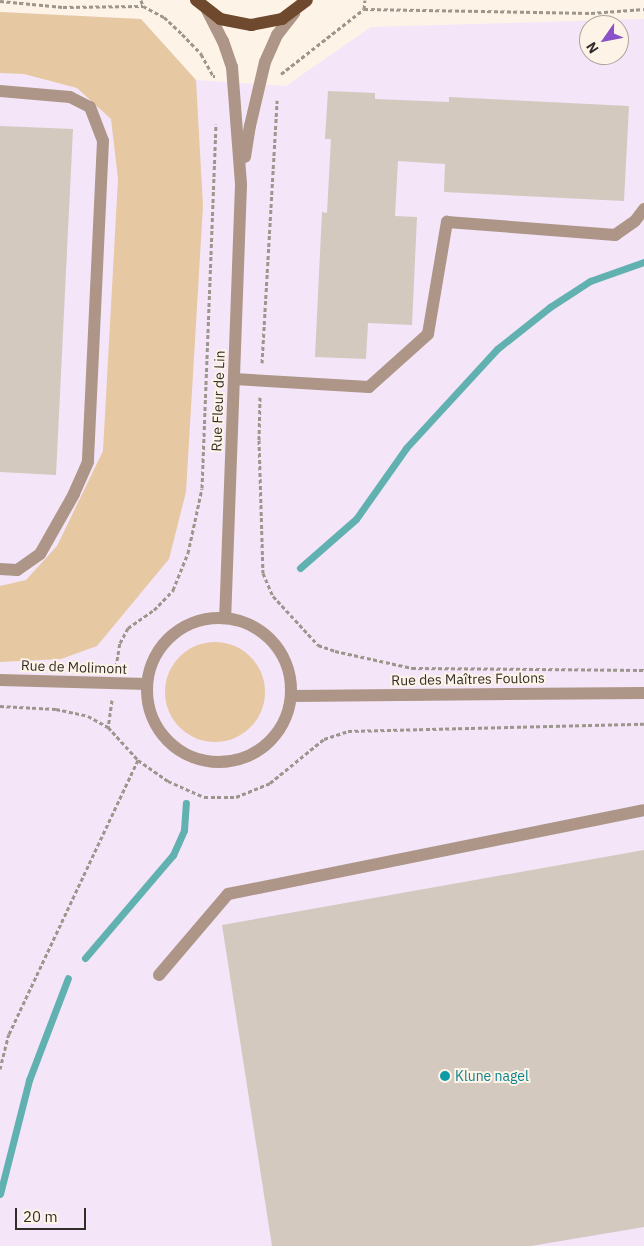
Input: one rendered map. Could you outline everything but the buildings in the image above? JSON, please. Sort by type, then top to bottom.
[{"type":"main road","points":[[196,0],[207,10],[228,21],[251,25],[274,22],[295,11],[307,0]]},
{"type":"street","name":"Rue Fleur de Lin","points":[[207,10],[224,41],[232,66],[241,185],[225,618]]},
{"type":"street","name":"Rue Fleur de Lin","points":[[241,185],[250,126],[265,62],[281,28],[295,11]]},
{"type":"street","points":[[0,92],[70,97],[90,107],[104,141],[88,462],[74,494],[40,554],[18,570],[0,569]]},
{"type":"street","points":[[234,379],[369,387],[428,334],[448,222],[615,234],[635,221],[644,209]]},
{"type":"street","points":[[225,618],[247,623],[266,635],[281,653],[290,673],[292,696],[286,721],[271,741],[250,756],[226,763],[201,761],[178,750],[160,732],[149,709],[147,684],[152,662],[164,643],[176,633],[202,620],[225,618]]},
{"type":"street","name":"Rue de Molimont","points":[[0,680],[147,684]]},
{"type":"street","name":"Rue des Maîtres Foulons","points":[[292,696],[644,693]]},
{"type":"street","points":[[159,975],[228,894],[644,810]]},
{"type":"path","points":[[0,1],[63,7],[143,6],[141,0]]},
{"type":"path","points":[[365,0],[364,9],[591,13],[644,9]]},
{"type":"path","points":[[213,76],[214,84]]},
{"type":"path","points":[[278,94],[275,114],[258,440],[263,573],[273,596],[318,645],[335,651],[412,668],[644,670]]},
{"type":"path","points":[[108,727],[120,644],[128,628],[154,610],[173,590],[188,553],[202,488],[216,120]]},
{"type":"path","points":[[0,706],[56,709],[88,716],[108,727],[138,760],[168,781],[204,797],[236,797],[270,783],[294,766],[324,739],[348,731],[644,724]]},
{"type":"path","points":[[0,1069],[9,1034],[138,760]]},
{"type":"shaded area","points":[[0,12],[141,19],[196,80],[286,86],[371,27],[579,21],[579,65],[629,65],[629,19],[644,19],[644,1246],[0,1246]]},
{"type":"shaded area","points":[[0,12],[141,19],[196,80],[203,206],[186,492],[169,559],[97,646],[61,659],[0,662],[0,586],[26,580],[57,546],[103,451],[118,179],[111,119],[77,88],[24,74],[0,73]]},
{"type":"shaded area","points":[[215,642],[234,645],[251,656],[262,673],[265,692],[262,711],[251,728],[234,739],[215,742],[196,739],[179,728],[168,711],[165,692],[168,673],[179,656],[196,645]]},
{"type":"waterway","points":[[300,568],[356,519],[406,448],[497,349],[550,307],[590,281],[644,262]]},
{"type":"waterway","points":[[85,958],[173,855],[184,830],[186,803]]},
{"type":"waterway","points":[[0,1194],[29,1080],[68,978]]},
{"type":"place","name":"Klune nagel","points":[[445,1076]]}]
